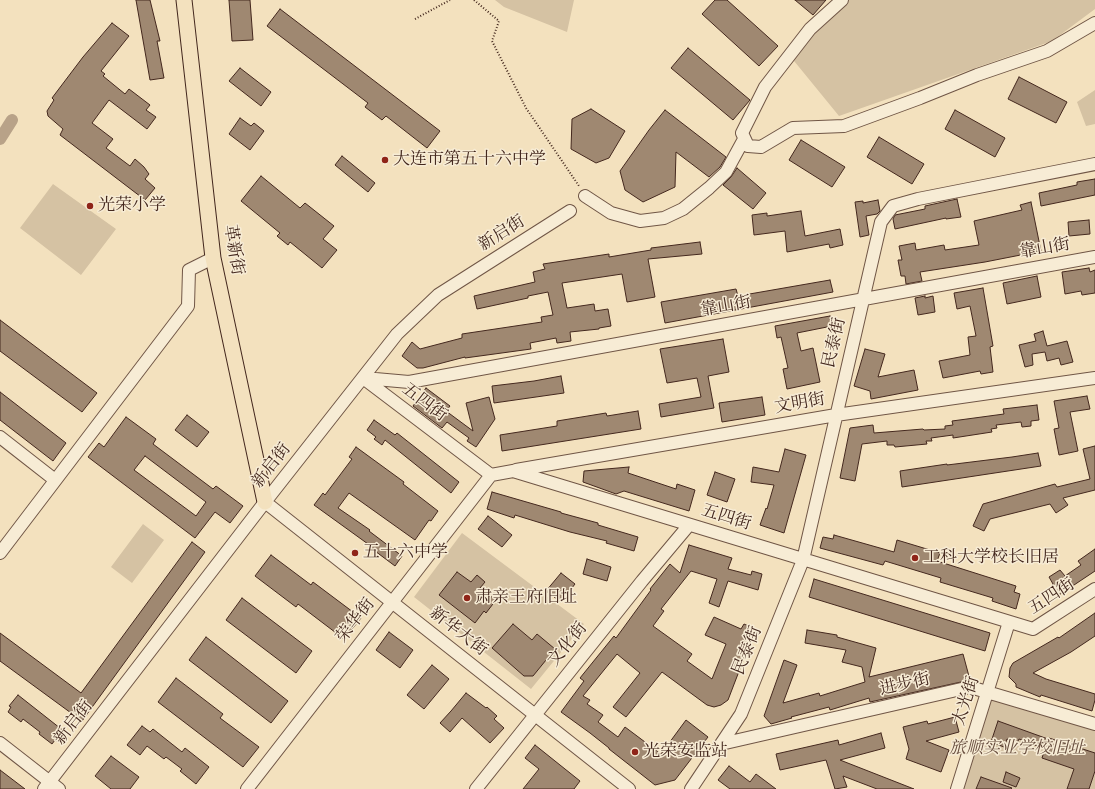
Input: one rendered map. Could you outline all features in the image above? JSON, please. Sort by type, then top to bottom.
[{"type":"main road","name":"革新街","points":[[184,0],[214,258],[265,502]]},
{"type":"street","points":[[842,0],[810,29],[765,87],[742,133],[748,146],[761,147],[793,128],[844,126],[977,75],[1047,51],[1095,23]]},
{"type":"street","points":[[585,196],[611,213],[640,221],[664,218],[683,209],[710,188],[726,172],[744,139]]},
{"type":"street","name":"民泰街","points":[[691,789],[741,714],[803,560],[881,222],[893,206],[918,199],[1095,164]]},
{"type":"street","name":"新启街","points":[[51,787],[265,502],[397,334],[438,295],[570,211]]},
{"type":"street","name":"靠山街","points":[[363,378],[409,382],[1095,257]]},
{"type":"street","points":[[0,553],[188,306],[189,270],[214,258]]},
{"type":"street","name":"五四街","points":[[363,378],[491,475],[512,471],[1033,629],[1095,589]]},
{"type":"street","name":"文明街","points":[[512,471],[836,415],[1095,378]]},
{"type":"street","points":[[0,437],[55,480]]},
{"type":"street","name":"荣华街","points":[[247,789],[491,475]]},
{"type":"street","name":"新华大街","points":[[265,502],[629,789]]},
{"type":"street","name":"文化街","points":[[476,789],[642,581],[689,525]]},
{"type":"street","name":"太光街","points":[[957,789],[1009,622]]},
{"type":"street","name":"进步街","points":[[721,744],[970,687],[1095,724]]},
{"type":"street","points":[[0,743],[51,787]]},
{"type":"path","points":[[415,19],[450,0]]},
{"type":"path","points":[[474,0],[499,21],[492,41],[526,108],[585,196]]},
{"type":"green space","points":[[495,0],[574,0],[567,32],[504,7]]},
{"type":"green space","points":[[842,0],[1095,0],[1095,9],[1052,41],[839,116],[790,56]]},
{"type":"green space","points":[[1095,90],[1095,124],[1086,126],[1077,102]]},
{"type":"green space","points":[[53,184],[116,229],[81,275],[20,228]]},
{"type":"green space","points":[[143,524],[164,540],[132,583],[111,567]]},
{"type":"green space","points":[[462,533],[584,624],[531,689],[414,597]]},
{"type":"green space","name":"旅顺实业学校旧址","points":[[989,698],[1095,731],[1095,789],[962,789]]},
{"type":"building","points":[[136,0],[150,0],[160,41],[157,41],[164,78],[150,80]]},
{"type":"building","points":[[229,0],[250,0],[253,40],[232,41]]},
{"type":"building","points":[[715,0],[727,0],[778,46],[759,66],[702,14]]},
{"type":"building","points":[[795,0],[826,0],[813,15]]},
{"type":"building","points":[[280,9],[440,131],[427,148],[386,116],[382,120],[365,107],[368,103],[267,26]]},
{"type":"building","points":[[112,23],[129,36],[101,71],[105,74],[103,76],[125,94],[129,89],[150,105],[146,110],[156,117],[147,129],[109,100],[92,123],[113,139],[106,148],[130,166],[135,159],[149,174],[145,179],[155,188],[145,200],[60,135],[63,129],[48,116],[47,111],[54,100],[52,98],[83,57]]},
{"type":"building","points":[[688,48],[750,100],[733,120],[671,68]]},
{"type":"building","points":[[240,68],[271,92],[261,106],[229,81]]},
{"type":"building","points":[[1019,77],[1067,102],[1056,123],[1008,99]]},
{"type":"building","points":[[591,109],[625,131],[609,158],[596,163],[571,149],[572,119]]},
{"type":"building","points":[[665,110],[726,157],[720,167],[709,177],[676,152],[675,187],[643,202],[625,190],[620,171]]},
{"type":"building","points":[[955,110],[1005,138],[995,157],[945,129]]},
{"type":"building","points":[[240,118],[251,126],[254,123],[264,131],[250,150],[229,134]]},
{"type":"building","points":[[879,137],[924,164],[912,184],[867,157]]},
{"type":"building","points":[[801,140],[845,167],[832,187],[789,160]]},
{"type":"building","points":[[342,156],[375,183],[368,192],[335,165]]},
{"type":"building","points":[[737,168],[766,193],[753,209],[723,185]]},
{"type":"building","points":[[261,176],[300,208],[305,203],[334,226],[323,239],[337,250],[322,268],[290,242],[288,245],[277,236],[280,233],[241,201]]},
{"type":"building","points":[[1095,179],[1095,195],[1041,206],[1039,193],[1077,185],[1077,182]]},
{"type":"building","points":[[957,199],[961,217],[946,218],[895,229],[893,219],[895,215],[925,209],[925,206]]},
{"type":"building","points":[[878,200],[880,211],[877,214],[866,216],[869,235],[860,237],[855,202],[863,201],[863,203]]},
{"type":"building","points":[[1031,202],[1041,251],[985,262],[920,272],[922,281],[906,284],[905,276],[901,276],[898,260],[902,260],[899,246],[915,243],[916,250],[944,245],[945,250],[979,245],[974,221],[1022,210],[1020,205]]},
{"type":"building","points":[[801,211],[805,236],[840,229],[843,245],[830,248],[829,244],[787,252],[785,231],[754,235],[752,215],[767,213],[767,216]]},
{"type":"building","points":[[1089,220],[1090,234],[1069,236],[1068,222]]},
{"type":"building","points":[[700,242],[702,254],[648,259],[655,297],[627,302],[622,274],[562,283],[567,308],[594,304],[595,311],[608,309],[611,326],[599,329],[570,332],[571,341],[557,343],[556,338],[530,343],[531,349],[465,357],[423,368],[417,368],[402,356],[412,342],[420,349],[462,338],[462,334],[542,322],[541,317],[553,315],[548,292],[477,309],[474,296],[535,282],[533,272],[545,269],[543,264],[609,254],[609,257],[651,250],[651,248]]},
{"type":"building","points":[[1089,268],[1090,272],[1095,270],[1095,293],[1082,295],[1081,291],[1065,294],[1062,272]]},
{"type":"building","points":[[1037,276],[1041,297],[1007,304],[1003,283]]},
{"type":"building","points":[[830,280],[833,292],[665,323],[661,302],[736,289],[738,296]]},
{"type":"building","points":[[983,288],[993,346],[990,347],[993,372],[981,374],[980,371],[943,378],[939,361],[970,355],[968,337],[976,336],[970,306],[957,309],[954,293]]},
{"type":"building","points":[[925,296],[925,298],[933,296],[935,312],[918,315],[915,298]]},
{"type":"building","points":[[830,316],[832,326],[797,333],[801,351],[813,348],[820,382],[787,389],[783,369],[788,368],[781,337],[777,338],[775,326]]},
{"type":"building","points":[[0,320],[97,393],[82,412],[0,351]]},
{"type":"building","points":[[1043,331],[1047,346],[1067,341],[1073,362],[1061,365],[1059,358],[1047,361],[1045,352],[1032,354],[1033,365],[1025,367],[1019,345],[1036,341],[1034,334]]},
{"type":"building","points":[[723,339],[729,372],[708,376],[714,408],[661,417],[659,404],[701,397],[697,378],[667,383],[660,349]]},
{"type":"building","points":[[865,349],[885,354],[878,377],[914,370],[918,390],[871,399],[870,391],[854,386]]},
{"type":"building","points":[[561,376],[564,393],[494,403],[492,386]]},
{"type":"building","points":[[426,388],[450,406],[446,411],[473,431],[466,403],[489,397],[495,419],[476,447],[467,441],[469,438],[447,422],[442,428],[413,406]]},
{"type":"building","points":[[0,392],[66,443],[53,461],[0,420]]},
{"type":"building","points":[[1087,396],[1090,409],[1070,412],[1078,451],[1059,455],[1054,429],[1059,428],[1054,401]]},
{"type":"building","points":[[762,397],[765,415],[722,422],[719,403]]},
{"type":"building","points":[[1037,405],[1039,420],[1031,421],[1031,426],[1022,427],[1021,422],[996,425],[997,428],[991,429],[992,432],[953,438],[953,435],[931,438],[932,441],[926,441],[927,444],[895,447],[894,445],[887,445],[887,441],[862,444],[855,481],[840,478],[850,428],[873,425],[874,433],[923,429],[945,429],[945,426],[953,425],[952,421],[1004,414],[1003,409]]},
{"type":"building","points":[[638,411],[641,429],[502,451],[500,435],[557,426],[557,421],[606,413],[607,416]]},
{"type":"building","points":[[187,415],[209,432],[197,447],[175,430]]},
{"type":"building","points":[[126,417],[156,439],[153,444],[213,489],[216,486],[243,506],[230,523],[215,512],[195,538],[88,457],[99,443],[104,447]],"holes":[[[145,456],[206,502],[196,516],[134,470]]]},
{"type":"building","points":[[374,420],[395,435],[397,433],[459,482],[451,493],[385,440],[382,445],[374,439],[376,437],[367,430]]},
{"type":"building","points":[[1095,446],[1095,490],[1063,498],[1068,505],[1056,513],[1050,504],[990,519],[984,531],[973,526],[983,504],[1055,484],[1057,487],[1090,479],[1083,449]]},
{"type":"building","points":[[356,447],[404,482],[403,484],[438,511],[431,521],[429,520],[415,540],[349,493],[338,508],[370,530],[369,531],[402,556],[395,566],[367,545],[368,544],[314,505],[323,493],[325,495],[352,459],[349,457]]},
{"type":"building","points":[[785,449],[806,455],[784,533],[760,525],[766,508],[767,509],[774,485],[751,482],[753,467],[779,472]]},
{"type":"building","points":[[1038,453],[1041,466],[902,487],[900,471]]},
{"type":"building","points":[[629,467],[628,473],[676,489],[677,484],[695,490],[689,511],[624,491],[616,494],[583,482],[584,471]]},
{"type":"building","points":[[715,472],[735,479],[727,502],[707,495]]},
{"type":"building","points":[[492,492],[598,523],[598,525],[638,537],[634,551],[606,543],[607,541],[570,532],[515,515],[514,518],[487,509]]},
{"type":"building","points":[[488,516],[512,535],[502,547],[478,529]]},
{"type":"building","points":[[834,535],[894,552],[897,540],[940,553],[937,561],[1016,586],[1014,592],[1020,594],[1016,609],[992,601],[993,598],[940,582],[941,578],[885,561],[883,565],[820,548],[823,537],[833,539]]},
{"type":"building","points":[[192,542],[205,552],[82,721],[0,661],[0,633],[81,693]]},
{"type":"building","points":[[689,545],[732,558],[728,569],[751,575],[752,571],[762,574],[758,590],[728,581],[719,607],[709,603],[717,579],[691,571],[661,609],[664,611],[653,626],[692,654],[687,661],[712,679],[726,644],[705,635],[714,617],[741,629],[744,624],[757,630],[746,653],[728,700],[721,705],[714,707],[707,705],[662,672],[626,717],[613,707],[640,673],[617,654],[583,696],[590,700],[587,704],[603,715],[598,722],[618,737],[625,727],[661,754],[686,720],[708,737],[675,780],[655,785],[590,733],[561,712],[584,681],[580,678],[614,636],[616,638],[651,590],[650,589],[670,564],[680,573]]},
{"type":"building","points":[[1095,549],[1095,571],[1059,595],[1052,585],[1053,584],[1049,577],[1060,570],[1065,576],[1081,565],[1078,561]]},
{"type":"building","points":[[271,555],[311,585],[313,582],[361,618],[344,639],[298,604],[296,607],[255,576]]},
{"type":"building","points":[[587,559],[611,567],[607,581],[583,574]]},
{"type":"building","name":"肃亲王府旧址","points":[[457,572],[471,582],[477,575],[485,582],[480,588],[496,600],[486,613],[484,611],[475,623],[439,595]]},
{"type":"building","points":[[561,573],[575,584],[561,602],[546,591]]},
{"type":"building","points":[[814,579],[990,633],[985,651],[809,597]]},
{"type":"building","points":[[242,598],[312,651],[296,673],[226,620]]},
{"type":"building","points":[[1095,613],[1095,636],[1071,652],[1033,673],[1046,679],[1095,694],[1092,711],[1041,695],[1040,697],[1016,687],[1016,684],[1009,677],[1010,668],[1013,663],[1058,637],[1059,638]]},
{"type":"building","points":[[513,624],[532,640],[537,634],[555,649],[533,676],[524,676],[492,648]]},
{"type":"building","points":[[807,630],[837,635],[837,637],[876,648],[869,677],[963,654],[970,680],[870,702],[869,698],[830,710],[829,707],[791,717],[792,718],[771,724],[764,716],[784,660],[797,665],[783,703],[819,693],[820,696],[865,682],[862,667],[842,662],[846,650],[805,643]]},
{"type":"building","points":[[389,632],[413,650],[400,668],[376,650]]},
{"type":"building","points":[[206,637],[288,701],[271,723],[189,660]]},
{"type":"building","points":[[432,665],[449,679],[424,709],[407,695]]},
{"type":"building","points":[[176,678],[223,714],[220,718],[259,747],[243,767],[158,702]]},
{"type":"building","points":[[466,693],[486,708],[487,707],[497,716],[494,719],[504,728],[490,743],[462,718],[450,732],[440,723]]},
{"type":"building","points":[[18,695],[65,732],[57,742],[55,740],[52,744],[39,734],[40,732],[23,719],[21,722],[8,712],[11,707],[9,706]]},
{"type":"building","points":[[955,717],[959,732],[926,741],[949,750],[941,772],[906,759],[909,749],[903,727],[927,721],[928,724]]},
{"type":"building","points":[[998,721],[1048,739],[1049,738],[1095,753],[1095,771],[1089,789],[1067,789],[1074,769],[1042,758],[1045,749],[1019,739],[1017,743],[1007,739],[1004,747],[991,742]]},
{"type":"building","points":[[142,726],[150,732],[153,729],[182,752],[185,748],[209,767],[196,784],[180,771],[182,769],[166,757],[164,759],[147,746],[140,755],[127,745]]},
{"type":"building","points":[[881,733],[885,748],[840,760],[914,789],[877,789],[843,776],[847,787],[835,789],[826,760],[780,770],[776,754],[838,740],[839,745]]},
{"type":"building","points":[[535,745],[580,781],[574,789],[523,789],[539,769],[525,758]]},
{"type":"building","points":[[111,756],[139,777],[130,789],[111,789],[95,776]]},
{"type":"building","points":[[729,766],[750,782],[756,774],[776,789],[730,789],[718,780]]},
{"type":"building","points":[[0,770],[25,789],[0,789]]},
{"type":"building","points":[[1006,772],[1020,778],[1016,787],[1003,782]]},
{"type":"building","points":[[981,777],[1012,788],[976,789]]},
{"type":"waterway","points":[[0,139],[12,120]]},
{"type":"place","name":"大连市第五十六中学","points":[[385,160]]},
{"type":"place","name":"光荣小学","points":[[90,206]]},
{"type":"place","name":"五十六中学","points":[[355,553]]},
{"type":"place","name":"工科大学校长旧居","points":[[915,558]]},
{"type":"place","name":"肃亲王府旧址","points":[[467,598]]},
{"type":"place","name":"光荣安监站","points":[[635,752]]}]
